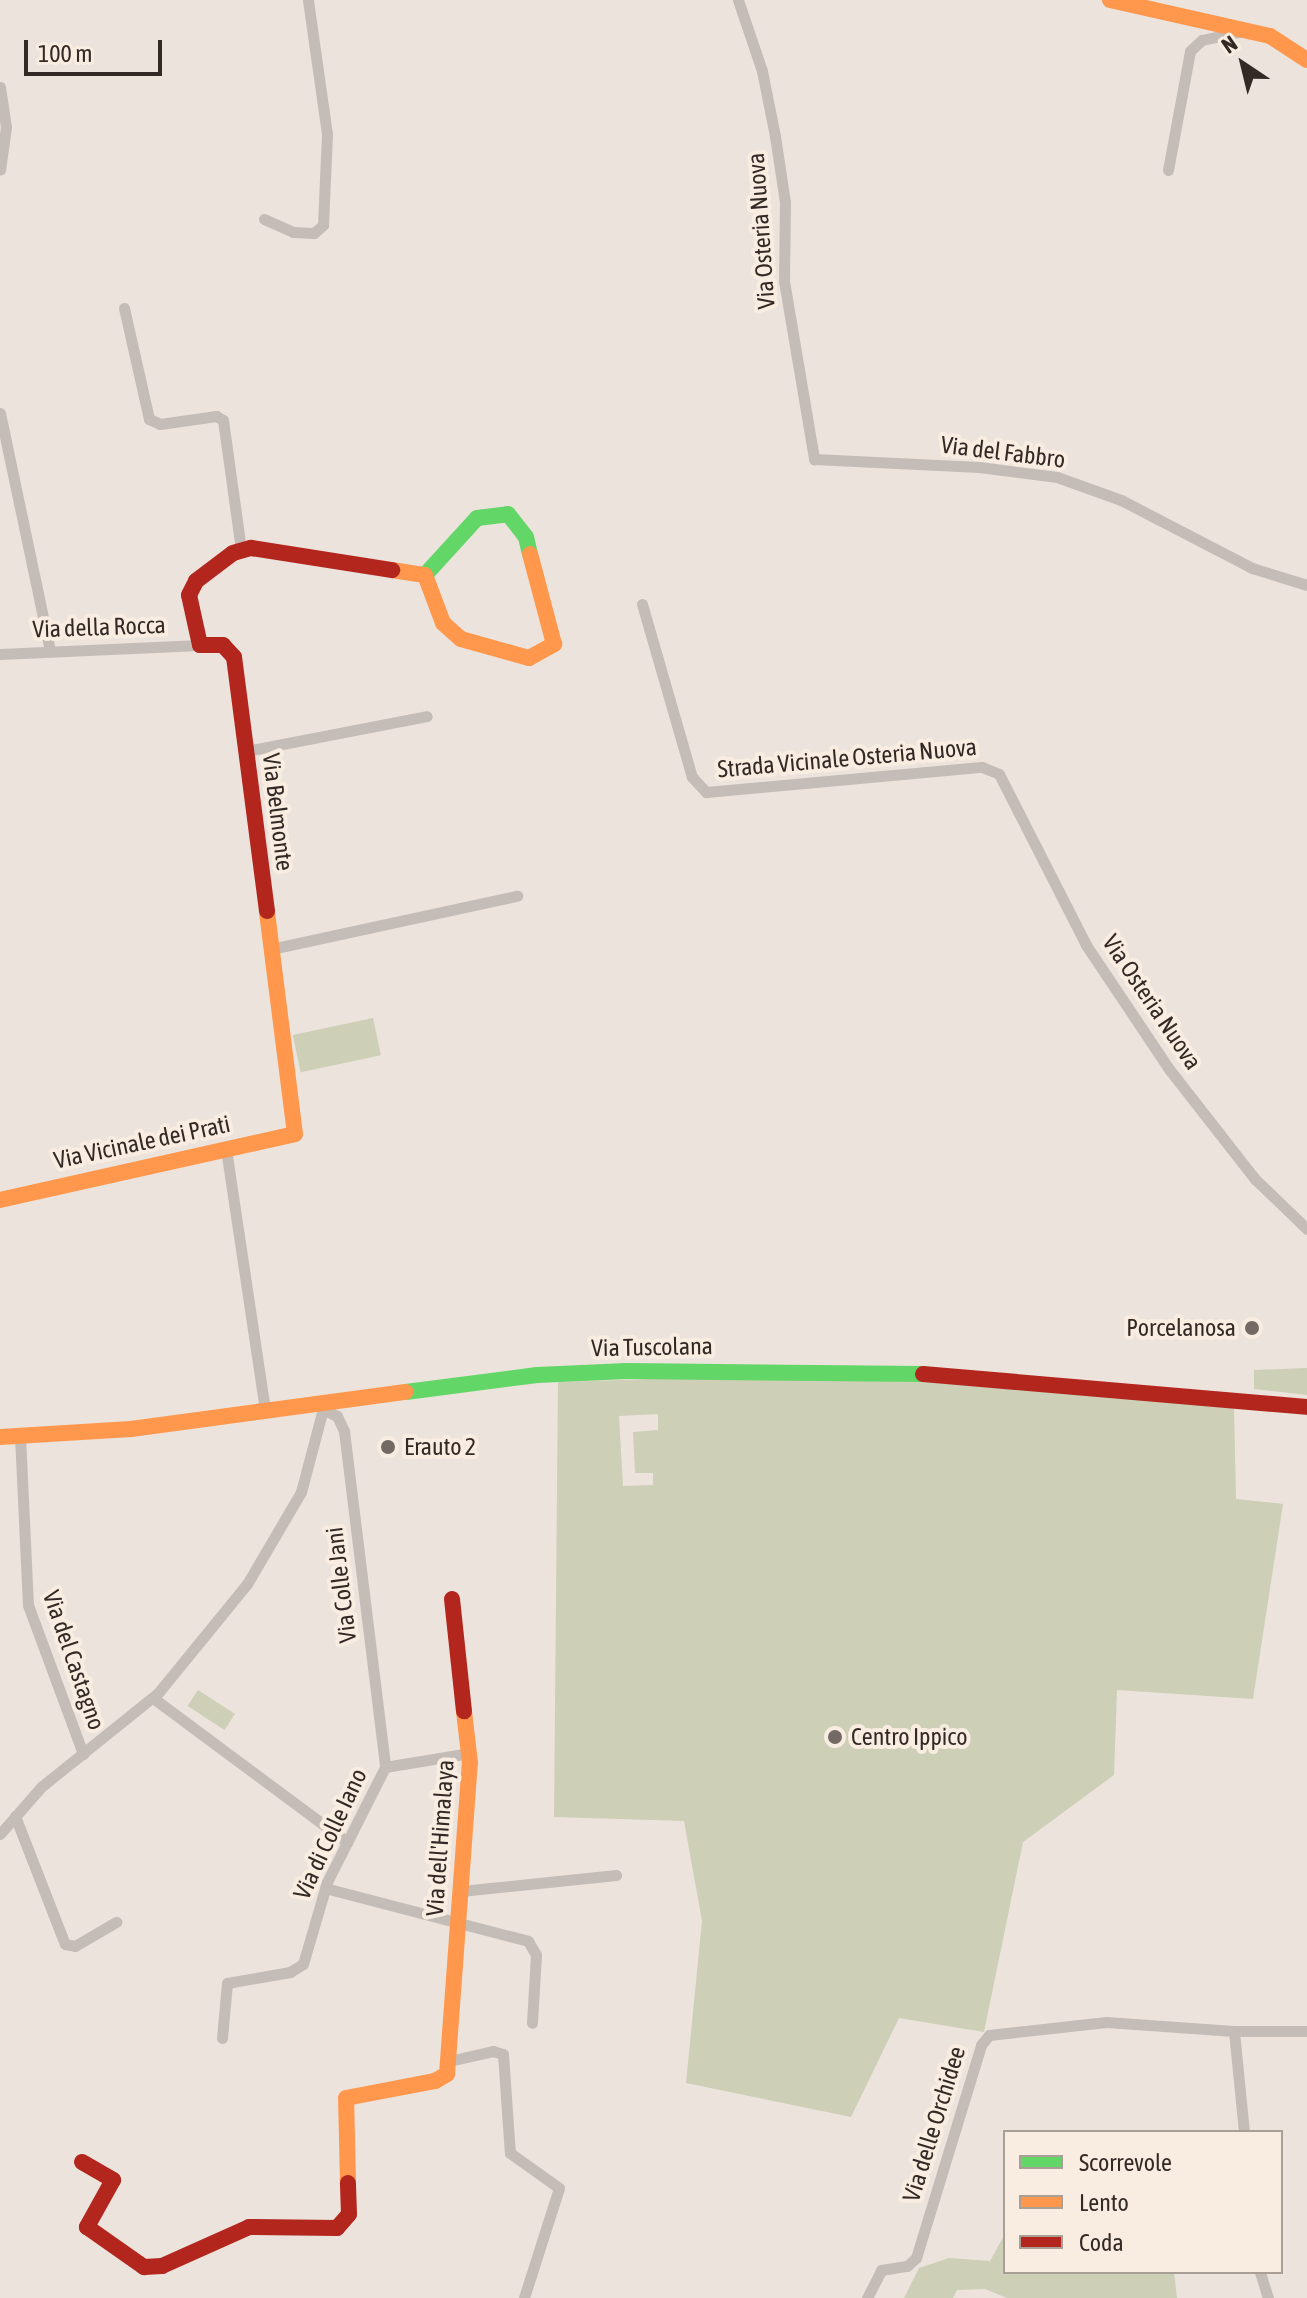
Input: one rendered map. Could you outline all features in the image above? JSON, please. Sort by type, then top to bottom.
[{"type":"street","points":[[264,219],[293,232],[316,232],[323,225],[327,134],[308,0]]},
{"type":"street","name":"Via Osteria Nuova","points":[[738,0],[762,71],[775,136],[785,202],[785,288],[811,451],[816,461]]},
{"type":"street","points":[[1110,0],[1248,29],[1282,41],[1307,60]]},
{"type":"street","points":[[1168,170],[1190,51],[1202,40],[1236,36],[1248,29]]},
{"type":"street","points":[[0,87],[6,127],[0,170]]},
{"type":"street","points":[[124,308],[149,419],[160,424],[216,416],[223,420],[241,549]]},
{"type":"street","points":[[0,413],[50,651]]},
{"type":"street","name":"Via del Fabbro","points":[[816,461],[967,466],[1052,476],[1110,495],[1245,565],[1307,585]]},
{"type":"street","points":[[486,513],[508,514],[525,533],[554,644],[529,658],[461,639],[443,623],[425,575],[469,524],[486,513]]},
{"type":"street","points":[[200,645],[190,591],[241,549],[425,575]]},
{"type":"street","name":"Strada Vicinale Osteria Nuova","points":[[642,604],[691,775],[703,791],[982,767],[999,774]]},
{"type":"street","name":"Via della Rocca","points":[[0,654],[200,645]]},
{"type":"street","name":"Via Belmonte","points":[[200,645],[223,645],[232,654],[295,1134]]},
{"type":"street","points":[[246,751],[427,716]]},
{"type":"street","name":"Via Osteria Nuova","points":[[999,774],[1086,945],[1169,1069],[1249,1172],[1307,1229]]},
{"type":"street","points":[[271,949],[517,896]]},
{"type":"street","name":"Via Vicinale dei Prati","points":[[0,1200],[295,1134]]},
{"type":"street","points":[[226,1149],[265,1410]]},
{"type":"street","name":"Via Tuscolana","points":[[0,1437],[116,1431],[537,1375],[783,1369],[937,1374],[1307,1407]]},
{"type":"street","points":[[0,1834],[15,1816],[83,1754],[153,1698],[275,1541],[304,1485],[324,1405]]},
{"type":"street","name":"Via Colle Jani","points":[[324,1405],[337,1416],[344,1431],[385,1767]]},
{"type":"street","name":"Via del Castagno","points":[[20,1436],[28,1605],[83,1754]]},
{"type":"street","name":"Via dell'Himalaya","points":[[82,2162],[113,2180],[87,2227],[144,2267],[158,2267],[249,2227],[337,2228],[349,2214],[346,2098],[443,2078],[449,2061],[470,1753],[452,1599]]},
{"type":"street","points":[[153,1698],[347,1842]]},
{"type":"street","name":"Via di Colle Iano","points":[[222,2038],[226,1985],[300,1968],[325,1888],[385,1767],[470,1753]]},
{"type":"street","points":[[15,1816],[65,1944],[75,1946],[116,1922]]},
{"type":"street","points":[[461,1891],[616,1875]]},
{"type":"street","points":[[325,1888],[533,1946],[532,2023]]},
{"type":"street","name":"Via delle Orchidee","points":[[867,2298],[881,2270],[907,2266],[916,2258],[986,2037],[1098,2022],[1234,2031]]},
{"type":"street","points":[[1244,2130],[1234,2031],[1307,2031]]},
{"type":"street","points":[[449,2061],[503,2054],[510,2153],[559,2188],[524,2298]]},
{"type":"street","points":[[1261,2274],[1268,2298]]},
{"type":"green space","points":[[373,1018],[381,1055],[301,1072],[293,1035]]},
{"type":"green space","points":[[1307,1368],[1307,1395],[1254,1389],[1254,1370]]},
{"type":"green space","name":"Centro Ippico","points":[[780,1375],[933,1381],[1234,1407],[1236,1499],[1283,1504],[1253,1699],[1117,1690],[1114,1775],[1023,1842],[984,2032],[899,2018],[851,2117],[686,2083],[702,1921],[684,1821],[554,1817],[558,1382]],"holes":[[[658,1414],[658,1430],[633,1432],[635,1473],[653,1473],[653,1485],[623,1486],[619,1416]]]},
{"type":"green space","points":[[198,1690],[235,1714],[225,1730],[188,1706]]},
{"type":"green space","points":[[1003,2238],[1003,2274],[1174,2274],[1177,2298],[1007,2298],[985,2289],[957,2290],[953,2298],[904,2298],[919,2268],[949,2258],[990,2261]]},
{"type":"traffic: fast","points":[[425,575],[477,518],[508,514],[526,537],[530,554]]},
{"type":"traffic: fast","points":[[406,1392],[537,1375],[627,1371],[923,1374]]},
{"type":"traffic: slow","points":[[1110,0],[1270,36],[1307,60]]},
{"type":"traffic: slow","points":[[392,570],[425,575],[443,623],[461,639],[529,658],[554,644],[530,554]]},
{"type":"traffic: slow","points":[[0,1200],[295,1134],[267,911]]},
{"type":"traffic: slow","points":[[0,1437],[131,1429],[406,1392]]},
{"type":"traffic: slow","points":[[348,2183],[346,2098],[435,2081],[447,2074],[470,1763],[464,1711]]},
{"type":"traffic: jam","points":[[267,911],[234,657],[223,645],[200,645],[189,595],[196,581],[233,553],[251,548],[392,570]]},
{"type":"traffic: jam","points":[[923,1374],[1307,1407]]},
{"type":"traffic: jam","points":[[452,1599],[464,1711]]},
{"type":"traffic: jam","points":[[82,2162],[113,2180],[87,2227],[144,2267],[162,2266],[249,2227],[337,2228],[349,2214],[348,2183]]},
{"type":"place","name":"Porcelanosa","points":[[1252,1328]]},
{"type":"place","name":"Erauto 2","points":[[388,1447]]},
{"type":"place","name":"Centro Ippico","points":[[835,1737]]}]
